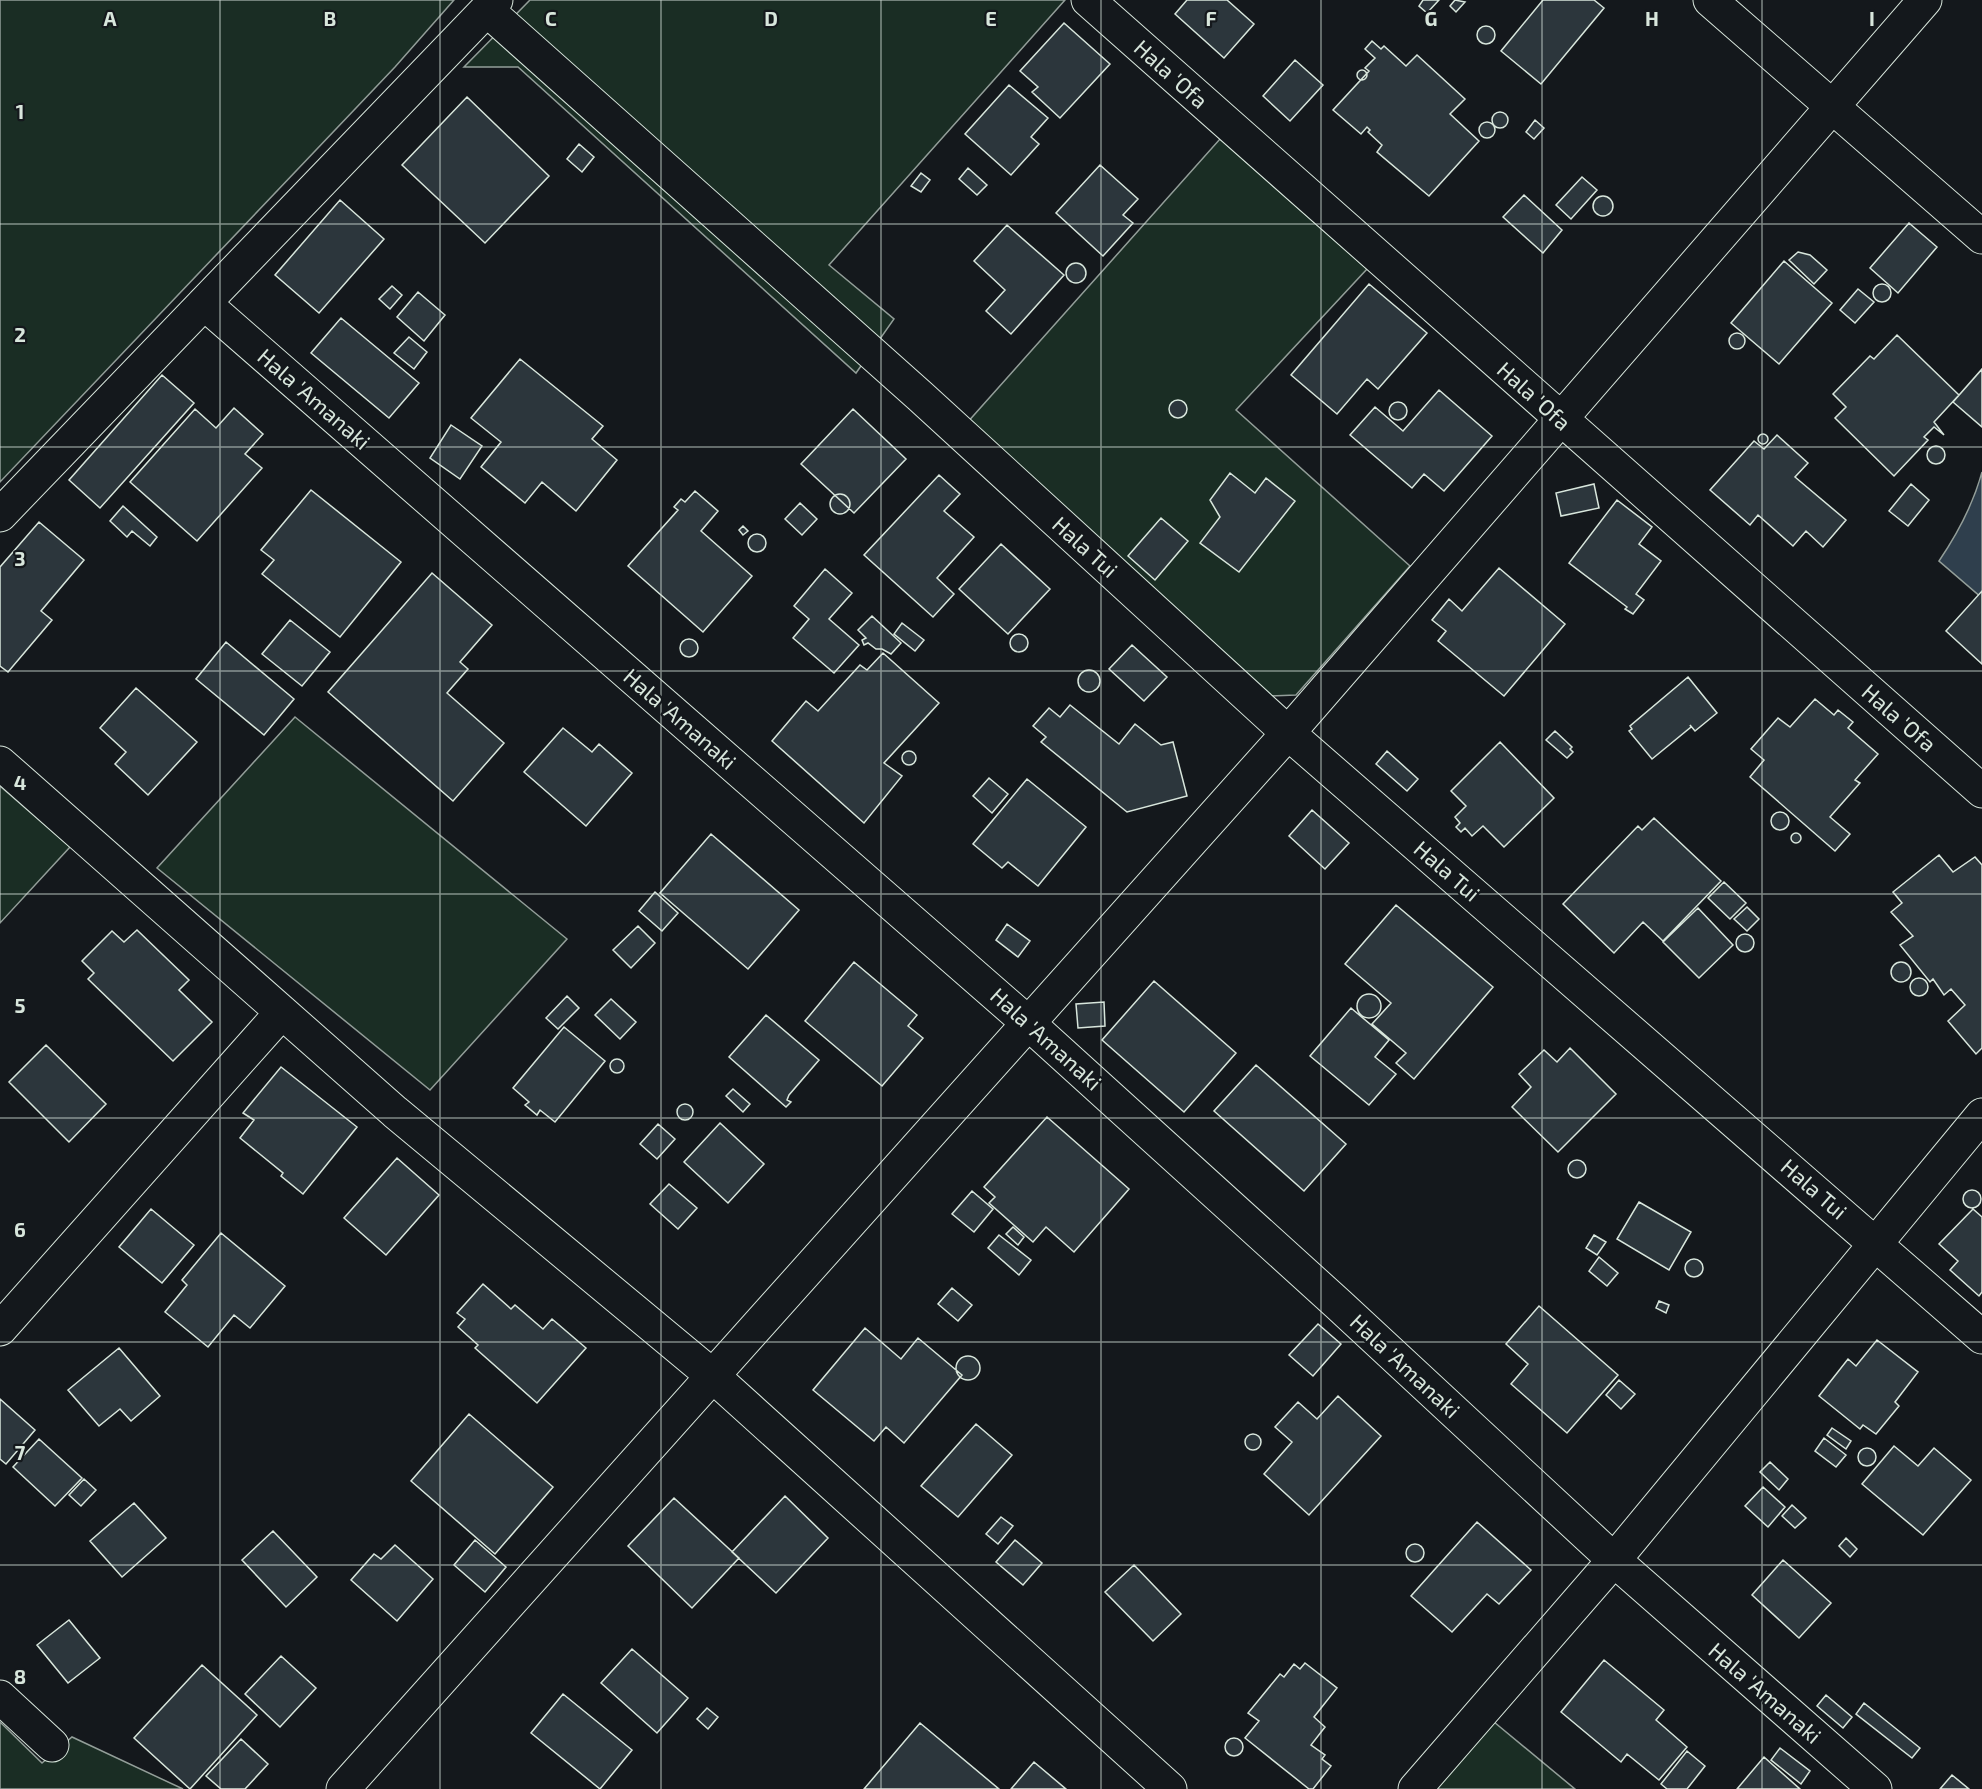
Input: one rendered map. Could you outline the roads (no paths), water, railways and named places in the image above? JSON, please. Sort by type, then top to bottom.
[{"type":"street","name":"Hala 'Ofa","points":[[1088,0],[1982,791]]},
{"type":"street","points":[[1710,0],[1982,237]]},
{"type":"street","points":[[343,1789],[1288,733],[1925,0]]},
{"type":"street","points":[[0,515],[491,5]]},
{"type":"street","name":"Hala Tui","points":[[491,5],[1288,733],[1982,1337]]},
{"type":"street","name":"Hala 'Amanaki","points":[[204,303],[1027,1022],[1338,1304],[1614,1560],[1875,1789]]},
{"type":"street","points":[[0,763],[395,1112],[714,1377],[1170,1789]]},
{"type":"street","points":[[0,1329],[282,1012]]},
{"type":"street","points":[[1415,1789],[1614,1560],[1982,1115]]},
{"type":"street","points":[[0,1697],[52,1745]]},
{"type":"water","points":[[1982,472],[1982,598],[1939,561],[1964,518]]}]
